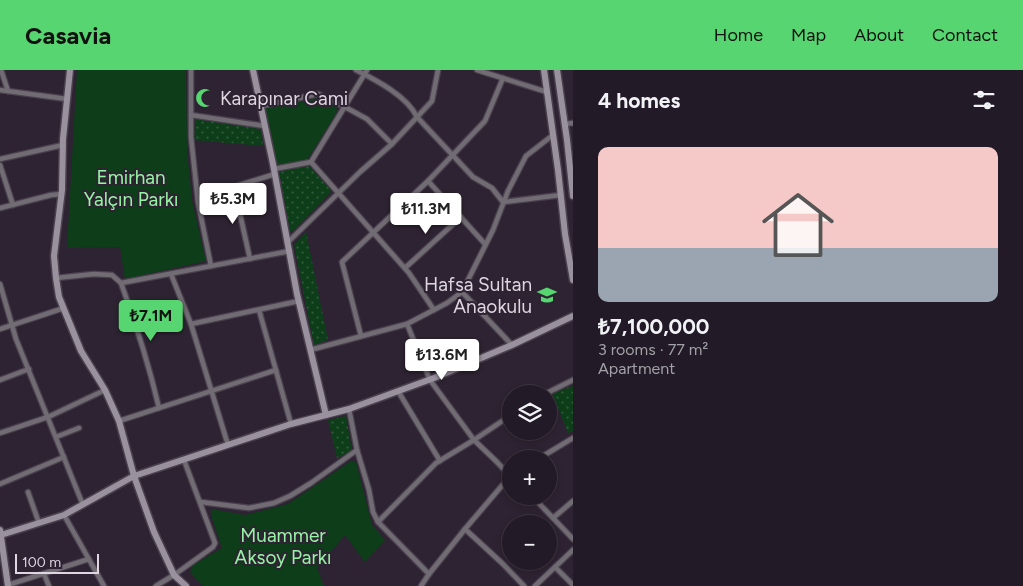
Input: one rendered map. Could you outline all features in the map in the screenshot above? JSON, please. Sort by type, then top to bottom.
[{"type":"street","points":[[1,70],[8,91]]},
{"type":"street","points":[[70,70],[63,146],[62,194],[54,256],[59,297],[81,351],[105,390],[119,421],[134,476],[154,532],[174,575],[186,586]]},
{"type":"street","points":[[191,70],[191,137],[198,198],[211,266]]},
{"type":"street","points":[[253,70],[275,172],[299,301],[326,415]]},
{"type":"street","points":[[356,70],[365,72],[405,100],[417,117],[473,177],[492,188],[504,202]]},
{"type":"street","points":[[288,242],[392,144],[432,101],[438,70]]},
{"type":"street","points":[[477,70],[547,92]]},
{"type":"street","points":[[544,70],[565,234],[573,280]]},
{"type":"street","points":[[557,70],[573,196]]},
{"type":"street","points":[[198,198],[311,162],[365,72]]},
{"type":"street","points":[[361,336],[342,262],[428,181],[485,121],[503,78]]},
{"type":"street","points":[[0,90],[67,99]]},
{"type":"street","points":[[261,106],[318,94],[346,106],[367,119],[392,144]]},
{"type":"street","points":[[191,115],[265,126]]},
{"type":"street","points":[[565,124],[573,124]]},
{"type":"street","points":[[310,350],[407,324],[448,304],[462,292],[493,230],[508,192],[526,156],[553,135]]},
{"type":"street","points":[[0,159],[63,146]]},
{"type":"street","points":[[311,162],[404,268],[434,310]]},
{"type":"street","points":[[0,165],[13,204]]},
{"type":"street","points":[[428,181],[485,244]]},
{"type":"street","points":[[234,187],[250,259]]},
{"type":"street","points":[[0,208],[62,194]]},
{"type":"street","points":[[504,202],[561,196]]},
{"type":"street","points":[[404,268],[461,217]]},
{"type":"street","points":[[121,283],[290,251]]},
{"type":"street","points":[[56,278],[94,274],[112,275],[121,283],[150,370],[159,408]]},
{"type":"street","points":[[171,274],[191,324],[228,445]]},
{"type":"street","points":[[0,284],[16,339],[84,505]]},
{"type":"street","points":[[462,292],[512,345]]},
{"type":"street","points":[[191,324],[299,301]]},
{"type":"street","points":[[0,329],[64,308]]},
{"type":"street","points":[[259,310],[291,424]]},
{"type":"street","points":[[89,559],[8,586],[1,533],[64,515],[134,476],[291,424],[349,409],[430,380],[512,345],[573,316]]},
{"type":"street","points":[[407,324],[430,380],[474,440],[502,466]]},
{"type":"street","points":[[0,380],[28,369]]},
{"type":"street","points":[[119,421],[276,370]]},
{"type":"street","points":[[557,388],[573,380]]},
{"type":"street","points":[[0,433],[48,417],[105,390]]},
{"type":"street","points":[[398,391],[440,461]]},
{"type":"street","points":[[349,409],[357,450],[369,490],[373,512],[378,522],[429,574]]},
{"type":"street","points":[[378,522],[436,463],[502,421]]},
{"type":"street","points":[[56,437],[79,428]]},
{"type":"street","points":[[553,450],[573,438]]},
{"type":"street","points":[[201,502],[249,508],[274,503],[290,496],[357,450]]},
{"type":"street","points":[[0,484],[64,458]]},
{"type":"street","points":[[156,586],[216,544],[184,460]]},
{"type":"street","points":[[422,586],[429,574],[465,529],[502,487]]},
{"type":"street","points":[[28,492],[39,523]]},
{"type":"street","points":[[557,515],[573,501]]},
{"type":"street","points":[[541,505],[550,515]]},
{"type":"street","points":[[64,515],[104,586]]},
{"type":"street","points":[[557,522],[573,539]]},
{"type":"street","points":[[465,529],[524,586]]},
{"type":"street","points":[[557,565],[573,550]]},
{"type":"street","points":[[557,569],[573,585]]},
{"type":"street","points":[[535,586],[552,570]]},
{"type":"street","points":[[44,574],[49,586]]},
{"type":"green space","name":"Emirhan Yalçın Parkı","points":[[77,70],[186,70],[187,150],[192,201],[206,261],[125,279],[120,247],[67,248]]},
{"type":"green space","points":[[316,98],[335,105],[337,109],[336,114],[307,160],[276,166],[265,108]]},
{"type":"green space","points":[[195,119],[260,129],[263,146],[194,140]]},
{"type":"green space","points":[[309,166],[331,192],[293,231],[290,231],[279,171]]},
{"type":"green space","points":[[306,232],[328,340],[314,345],[294,245]]},
{"type":"green space","points":[[573,386],[573,431],[568,433],[557,406],[557,391]]},
{"type":"green space","points":[[346,416],[352,451],[337,458],[328,420]]},
{"type":"green space","name":"Muammer Aksoy Parkı","points":[[351,461],[356,462],[372,525],[385,540],[365,562],[345,535],[317,568],[324,586],[203,586],[190,572],[193,565],[222,548],[211,509],[245,515],[288,504]]},
{"type":"place","name":"Karapınar Cami","points":[[205,98]]},
{"type":"place","name":"Hafsa Sultan Anaokulu","points":[[547,295]]}]
